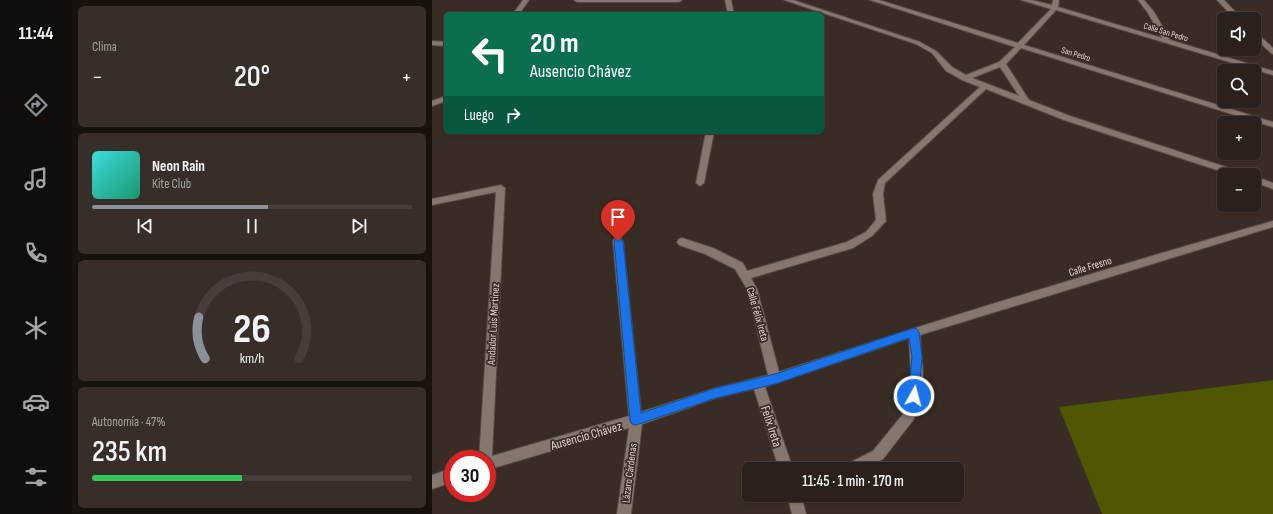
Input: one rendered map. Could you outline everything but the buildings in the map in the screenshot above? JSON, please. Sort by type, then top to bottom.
[{"type":"street","points":[[517,12],[526,0]]},
{"type":"street","points":[[577,0],[679,0]]},
{"type":"street","points":[[728,0],[731,12]]},
{"type":"street","points":[[787,0],[824,12]]},
{"type":"street","name":"San Pedro","points":[[873,0],[1273,124]]},
{"type":"street","name":"Calle San Pedro","points":[[1024,0],[1055,4],[1167,41],[1273,73]]},
{"type":"street","points":[[1141,0],[1151,12],[1167,41]]},
{"type":"street","points":[[1220,0],[1232,12]]},
{"type":"street","points":[[965,78],[1002,64],[1020,46],[1055,4]]},
{"type":"street","points":[[824,12],[918,43],[934,52],[950,69],[965,78],[985,86],[1067,118],[1220,168]]},
{"type":"street","points":[[1261,40],[1273,52]]},
{"type":"street","points":[[432,43],[444,44]]},
{"type":"street","points":[[1002,64],[1026,102]]},
{"type":"street","points":[[744,276],[850,245],[869,234],[881,221],[878,194],[881,182],[985,86]]},
{"type":"street","points":[[432,104],[444,99]]},
{"type":"street","points":[[700,183],[710,134]]},
{"type":"street","points":[[1261,182],[1273,186]]},
{"type":"street","name":"Andador Luis Martínez","points":[[432,202],[501,188],[486,450]]},
{"type":"street","name":"Calle Fresno","points":[[914,332],[1273,224]]},
{"type":"street","name":"Lázaro Cárdenas","points":[[618,241],[636,420],[624,514]]},
{"type":"street","name":"Calle Félix Ireta","points":[[682,242],[709,250],[739,266],[752,289],[775,379]]},
{"type":"street","points":[[865,462],[878,455],[910,415],[917,375],[917,357],[914,332]]},
{"type":"street","name":"Ausencio Chávez","points":[[496,461],[636,420],[716,393],[775,379],[914,332]]},
{"type":"street","name":"Felix Ireta","points":[[758,383],[784,462]]},
{"type":"street","points":[[432,482],[444,478]]},
{"type":"street","points":[[798,502],[799,514]]},
{"type":"shaded area","points":[[1273,380],[1273,514],[1102,514],[1059,407]]},
{"type":"route","points":[[618,241],[636,420],[716,393],[775,379],[914,332],[917,357],[917,375],[914,396]]}]
